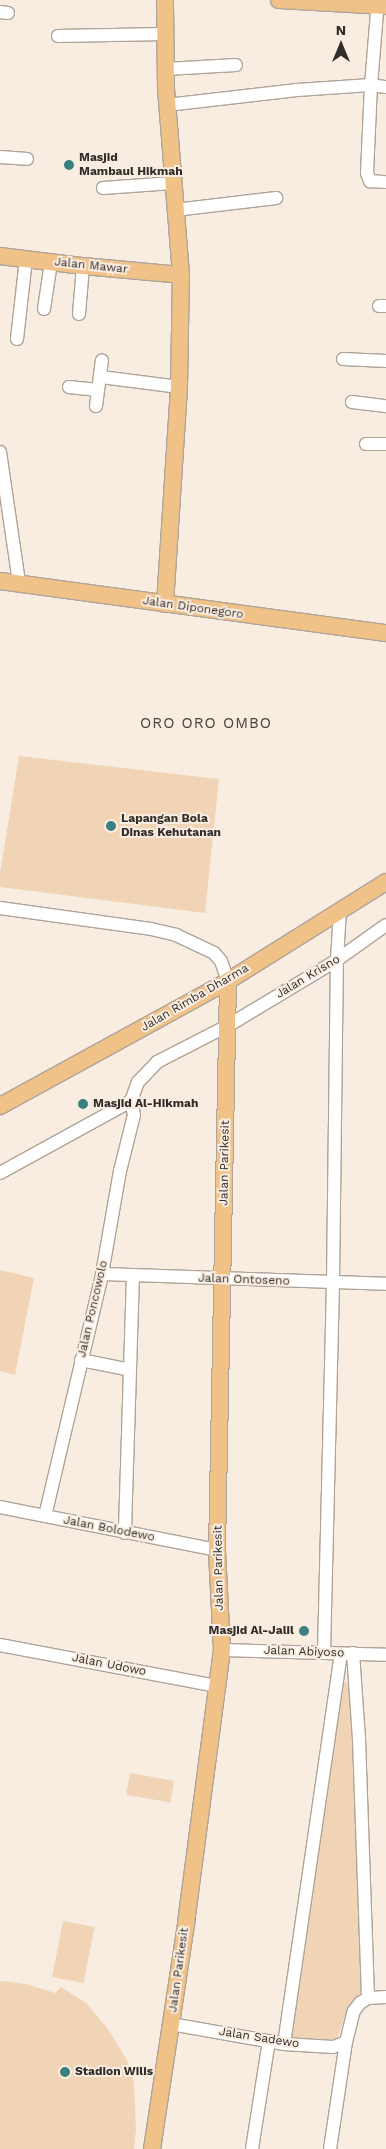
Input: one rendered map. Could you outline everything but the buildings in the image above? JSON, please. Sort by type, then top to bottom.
[{"type":"main road","points":[[165,0],[167,105],[181,274],[179,387],[165,604]]},
{"type":"main road","points":[[279,0],[381,4]]},
{"type":"main road","name":"Jalan Mawar","points":[[0,256],[83,266],[181,274]]},
{"type":"main road","name":"Jalan Diponegoro","points":[[0,581],[386,633]]},
{"type":"main road","name":"Jalan Rimba Dharma","points":[[0,1106],[228,981],[386,882]]},
{"type":"main road","name":"Jalan Parikesit","points":[[152,2149],[222,1650],[218,1550],[222,1279],[229,1025],[228,981]]},
{"type":"street","points":[[381,4],[371,85],[367,167],[370,181],[386,182]]},
{"type":"street","points":[[58,36],[165,34]]},
{"type":"street","points":[[166,69],[236,65]]},
{"type":"street","points":[[167,105],[297,90],[371,85],[386,87]]},
{"type":"street","points":[[0,157],[27,159]]},
{"type":"street","points":[[103,188],[173,183]]},
{"type":"street","points":[[175,210],[276,198]]},
{"type":"street","points":[[17,339],[26,259]]},
{"type":"street","points":[[44,310],[52,262]]},
{"type":"street","points":[[78,314],[83,266]]},
{"type":"street","points":[[343,359],[386,361]]},
{"type":"street","points":[[96,406],[102,360]]},
{"type":"street","points":[[101,377],[179,387]]},
{"type":"street","points":[[69,387],[98,390]]},
{"type":"street","points":[[352,402],[386,406]]},
{"type":"street","points":[[366,444],[386,444]]},
{"type":"street","points":[[0,452],[19,583]]},
{"type":"street","points":[[0,908],[150,929],[176,935],[214,952],[221,961],[228,981]]},
{"type":"street","points":[[324,1652],[333,1282],[337,960],[340,910]]},
{"type":"street","name":"Jalan Krisno","points":[[131,1101],[138,1082],[157,1062],[229,1025],[337,960],[386,926]]},
{"type":"street","points":[[0,1173],[131,1101]]},
{"type":"street","name":"Jalan Poncowolo","points":[[45,1516],[102,1274],[120,1171],[134,1115],[131,1101]]},
{"type":"street","name":"Jalan Ontoseno","points":[[102,1274],[386,1284]]},
{"type":"street","points":[[125,1533],[133,1276]]},
{"type":"street","points":[[81,1360],[130,1370]]},
{"type":"street","name":"Jalan Bolodewo","points":[[0,1507],[218,1550]]},
{"type":"street","name":"Jalan Udowo","points":[[0,1645],[218,1686]]},
{"type":"street","name":"Jalan Abiyoso","points":[[222,1650],[386,1655]]},
{"type":"street","points":[[347,1654],[359,1739],[368,1998]]},
{"type":"street","points":[[284,2044],[326,1744],[347,1654]]},
{"type":"street","points":[[330,2149],[346,2042],[354,2012],[360,2003],[368,1998],[386,1997]]},
{"type":"street","name":"Jalan Sadewo","points":[[171,2024],[284,2044],[333,2047],[342,2046],[346,2042]]},
{"type":"street","points":[[252,2149],[269,2041]]},
{"type":"shaded area","name":"Lapangan Bola Dinas Kehutanan","points":[[19,756],[219,779],[205,913],[0,887],[0,874]]},
{"type":"shaded area","points":[[0,1270],[34,1278],[15,1375],[0,1371]]},
{"type":"shaded area","points":[[340,1682],[351,1682],[357,1769],[361,1992],[348,2007],[337,2039],[290,2039]]},
{"type":"shaded area","points":[[130,1773],[174,1781],[170,1802],[126,1795]]},
{"type":"shaded area","points":[[63,1921],[94,1927],[84,1983],[52,1977]]},
{"type":"shaded area","name":"Stadion Wilis","points":[[0,1981],[26,1984],[55,1993],[61,1987],[86,2003],[108,2029],[127,2060],[134,2083],[136,2129],[134,2149],[0,2149]]},
{"type":"place","name":"Masjid Mambaul Hikmah","points":[[69,165]]},
{"type":"place","name":"Lapangan Bola Dinas Kehutanan","points":[[111,826]]},
{"type":"place","name":"Masjid Al-Hikmah","points":[[83,1104]]},
{"type":"place","name":"Masjid Al-Jalil","points":[[304,1631]]},
{"type":"place","name":"Stadion Wilis","points":[[65,2072]]},
{"type":"district","name":"ORO ORO OMBO","points":[[206,724]]}]
